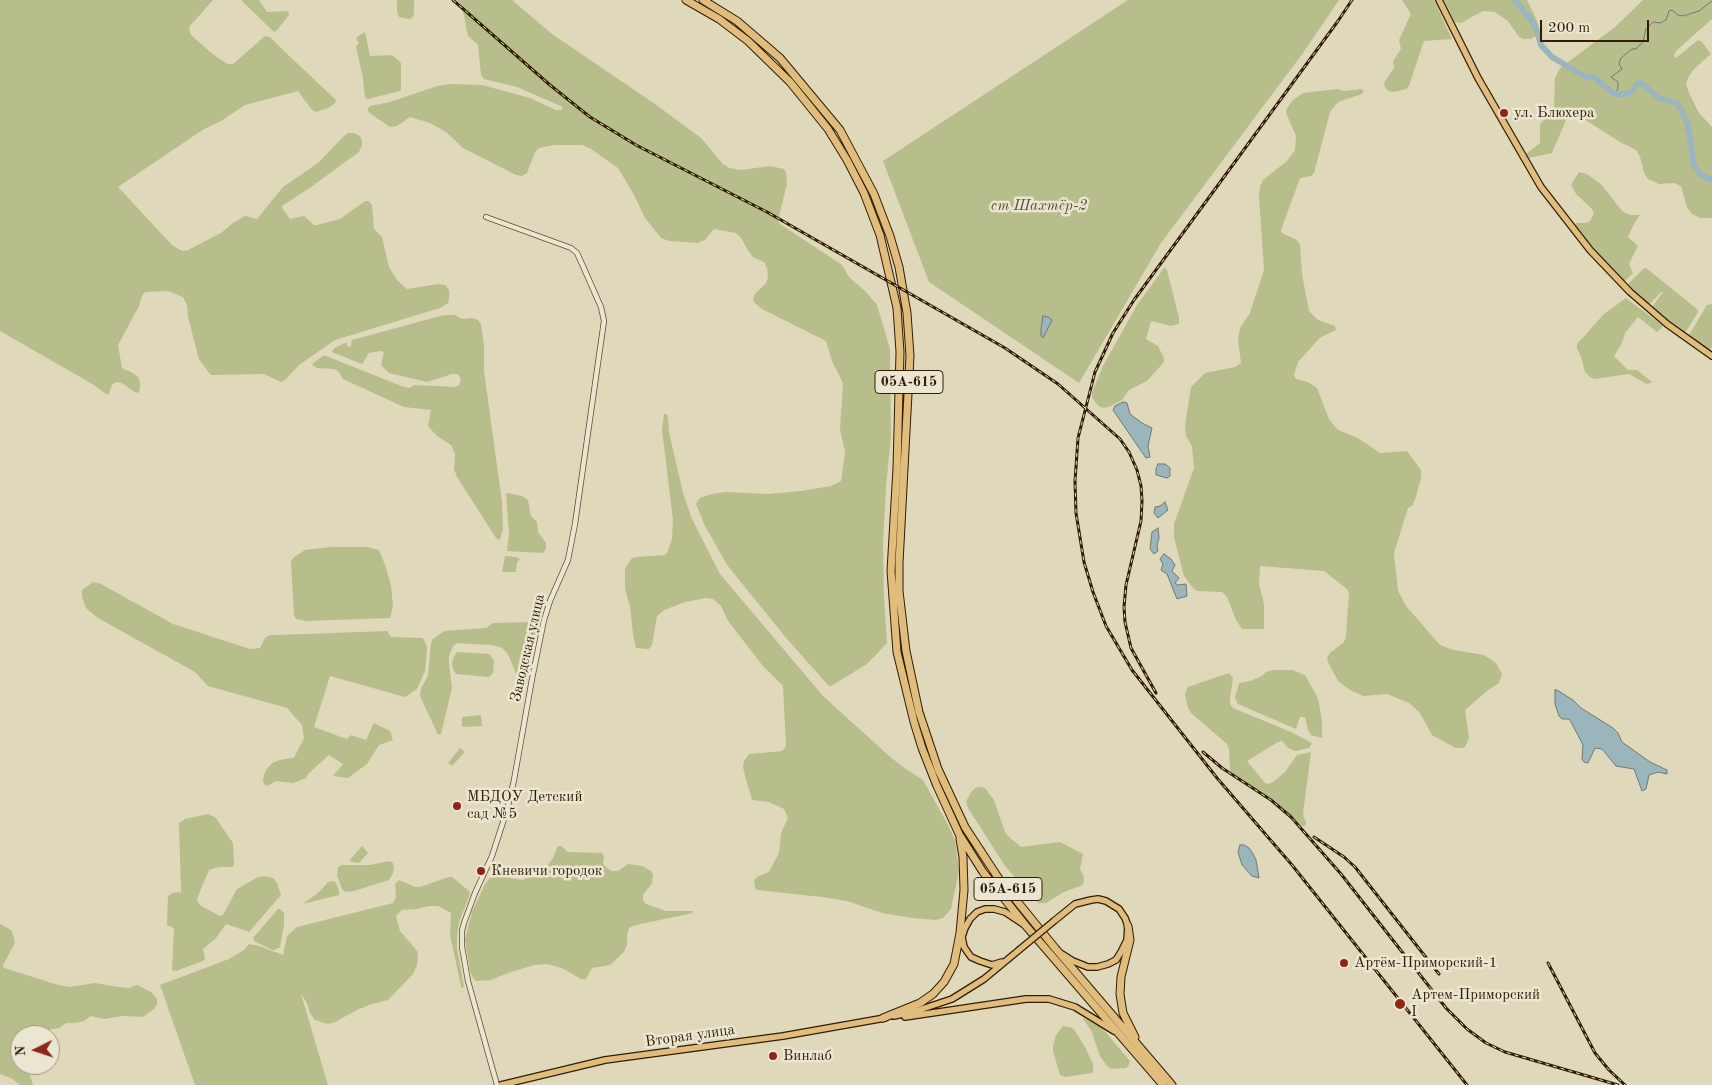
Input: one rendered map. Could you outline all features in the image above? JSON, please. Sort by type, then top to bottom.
[{"type":"highway","name":"05А-615","points":[[686,0],[719,19],[748,41],[790,82],[828,129],[847,160],[864,193],[880,235],[897,308],[900,352],[897,468],[891,571],[897,652],[922,748],[937,786],[959,834],[983,872],[1026,926],[1163,1085]]},
{"type":"highway","name":"05А-615","points":[[703,0],[737,21],[780,58],[840,130],[874,194],[890,236],[899,267],[907,313],[910,356],[899,591],[906,651],[920,712],[938,769],[965,827],[1000,879],[1055,948],[1172,1085]]},
{"type":"highway","points":[[883,1018],[908,1009],[933,994],[944,982],[954,964],[960,933],[964,890],[963,857],[959,834]]},
{"type":"highway","points":[[1128,926],[1130,940],[1121,978],[1120,1000],[1125,1018],[1139,1047]]},
{"type":"main road","points":[[1439,0],[1478,78],[1524,160],[1546,194],[1590,250],[1630,292],[1667,324],[1712,356]]},
{"type":"main road","points":[[883,1018],[916,1011],[952,999],[984,979],[1054,921],[1076,904],[1083,901],[1106,901],[1119,909],[1128,926],[1127,940],[1121,952],[1116,960],[1108,964],[1088,967],[1073,961],[1055,948]]},
{"type":"main road","points":[[1004,962],[992,964],[980,962],[971,957],[964,946],[962,937],[970,919],[977,912],[985,909],[994,909],[1005,912],[1026,926]]},
{"type":"main road","points":[[883,1018],[922,1015],[1026,999],[1049,999],[1075,1007],[1117,1033]]},
{"type":"main road","name":"Вторая улица","points":[[499,1085],[605,1060],[783,1036],[883,1018]]},
{"type":"street","name":"Заводская улица","points":[[486,217],[571,248],[582,264],[601,307],[604,321],[576,524],[568,560],[545,616],[507,810],[492,856],[472,900],[462,931],[462,947],[468,981],[499,1085]]},
{"type":"green space","points":[[0,0],[213,0],[189,29],[191,35],[228,64],[233,64],[265,36],[270,37],[336,100],[335,103],[328,108],[316,112],[312,110],[298,91],[245,105],[221,121],[204,129],[118,187],[172,245],[182,251],[188,250],[221,233],[243,217],[257,219],[283,187],[318,163],[344,136],[348,133],[354,133],[360,136],[362,141],[359,152],[282,206],[282,208],[290,219],[304,216],[314,225],[317,225],[340,219],[365,201],[369,201],[372,205],[374,229],[382,237],[389,267],[397,280],[407,289],[438,284],[445,285],[449,290],[448,303],[440,308],[335,340],[299,365],[281,382],[264,374],[210,374],[199,359],[188,317],[187,305],[183,297],[168,291],[145,292],[118,345],[122,368],[133,373],[140,382],[139,392],[136,393],[122,383],[116,382],[112,385],[109,394],[106,394],[94,385],[0,331]]},
{"type":"green space","points":[[241,0],[259,0],[267,12],[288,11],[289,15],[274,32]]},
{"type":"green space","points":[[397,0],[414,0],[414,14],[412,18],[399,17]]},
{"type":"green space","points":[[457,0],[512,0],[552,34],[655,104],[701,138],[723,164],[729,168],[741,170],[770,166],[784,169],[787,184],[778,220],[780,224],[842,265],[849,277],[877,305],[890,349],[891,436],[883,544],[887,643],[867,664],[831,686],[787,639],[727,565],[705,526],[696,504],[700,498],[711,494],[726,492],[768,494],[801,491],[831,486],[841,481],[845,452],[840,429],[843,383],[832,361],[826,341],[762,309],[754,302],[755,294],[766,283],[768,278],[767,268],[764,262],[753,257],[736,233],[714,229],[705,240],[697,243],[669,241],[661,238],[645,218],[618,168],[591,149],[582,145],[555,145],[539,148],[535,152],[527,173],[522,176],[516,175],[463,148],[446,132],[430,123],[410,117],[397,126],[390,127],[371,114],[368,111],[370,106],[390,102],[437,86],[451,84],[482,85],[530,98],[556,110],[561,110],[563,107],[517,87],[484,79],[481,75],[478,45],[468,36],[462,6]]},
{"type":"green space","name":"ст Шахтёр-2","points":[[1128,0],[1339,0],[1303,53],[1161,243],[1079,383],[929,282],[883,161]]},
{"type":"green space","points":[[1402,0],[1434,0],[1452,39],[1424,41],[1409,86],[1406,89],[1394,92],[1388,91],[1384,86],[1385,81],[1394,68],[1393,61],[1401,49],[1399,40],[1411,14]]},
{"type":"green space","points":[[1444,0],[1527,0],[1537,21],[1539,32],[1531,39],[1519,37],[1508,21],[1495,12],[1483,11],[1461,23],[1455,22]]},
{"type":"green space","points":[[1643,0],[1712,0],[1712,19],[1676,51],[1674,56],[1676,58],[1698,40],[1702,42],[1711,54],[1695,68],[1686,83],[1699,113],[1712,127],[1712,218],[1701,218],[1692,214],[1687,207],[1681,186],[1674,183],[1659,184],[1648,179],[1636,150],[1587,121],[1570,118],[1566,120],[1552,153],[1528,158],[1526,156],[1540,143],[1540,124],[1552,112],[1554,107],[1555,78],[1560,68],[1615,27]]},
{"type":"green space","points":[[365,32],[370,56],[392,55],[401,63],[400,91],[368,99],[365,98],[363,78],[356,47],[359,42],[356,40],[357,37]]},
{"type":"green space","points":[[1337,89],[1344,91],[1361,89],[1364,91],[1362,94],[1338,102],[1330,112],[1314,173],[1311,176],[1300,178],[1281,230],[1282,233],[1297,240],[1300,245],[1302,274],[1309,311],[1318,320],[1335,326],[1336,330],[1318,340],[1298,362],[1294,375],[1296,379],[1308,382],[1317,388],[1329,419],[1338,430],[1358,438],[1380,453],[1407,451],[1421,470],[1421,478],[1415,500],[1412,506],[1408,508],[1394,553],[1398,591],[1406,606],[1440,645],[1454,650],[1484,655],[1496,663],[1502,674],[1499,683],[1465,710],[1469,738],[1465,747],[1462,748],[1456,748],[1432,735],[1420,713],[1409,703],[1387,694],[1363,696],[1350,690],[1338,681],[1327,658],[1330,653],[1344,642],[1349,593],[1347,589],[1324,571],[1260,566],[1259,584],[1264,604],[1264,629],[1242,629],[1236,620],[1227,597],[1222,592],[1197,591],[1192,587],[1184,576],[1174,537],[1174,524],[1194,468],[1192,446],[1186,436],[1185,426],[1191,387],[1205,373],[1235,367],[1241,363],[1238,339],[1240,328],[1250,313],[1264,270],[1260,187],[1263,180],[1287,161],[1295,150],[1296,136],[1286,113],[1287,108],[1293,100],[1303,93]]},
{"type":"green space","points":[[1579,172],[1587,174],[1602,185],[1622,211],[1630,215],[1640,215],[1628,237],[1638,246],[1629,264],[1633,273],[1624,282],[1621,281],[1574,226],[1576,223],[1590,221],[1594,213],[1576,194],[1571,185]]},
{"type":"green space","points":[[1164,268],[1167,270],[1179,324],[1171,326],[1151,321],[1146,339],[1158,346],[1164,362],[1147,381],[1129,390],[1122,400],[1105,408],[1100,407],[1092,397],[1092,392],[1103,366],[1137,305]]},
{"type":"green space","points":[[1646,268],[1697,309],[1698,312],[1685,333],[1653,310],[1652,307],[1663,292],[1649,305],[1628,287],[1628,284]]},
{"type":"green space","points":[[1626,298],[1663,326],[1657,332],[1638,317],[1625,333],[1622,343],[1614,356],[1628,370],[1637,370],[1652,382],[1647,384],[1629,374],[1595,379],[1590,377],[1585,372],[1577,348],[1577,344],[1604,314]]},
{"type":"green space","points":[[1712,304],[1712,347],[1707,349],[1689,337],[1689,335],[1707,305]]},
{"type":"green space","points":[[444,315],[455,315],[462,319],[472,318],[478,320],[481,324],[484,345],[484,371],[502,502],[503,529],[500,540],[496,538],[457,477],[454,469],[455,454],[451,445],[437,436],[428,426],[431,410],[404,407],[343,379],[338,371],[317,368],[312,365],[323,356],[326,356],[404,387],[410,388],[414,385],[455,387],[459,385],[461,380],[458,374],[427,382],[389,373],[381,365],[384,352],[369,353],[362,364],[332,352],[334,348],[345,343],[347,343],[348,347],[351,346],[352,340]]},
{"type":"green space","points":[[664,414],[667,414],[669,432],[683,493],[692,519],[720,574],[823,696],[888,755],[923,780],[947,823],[955,840],[959,871],[951,909],[943,918],[936,920],[912,918],[882,913],[847,901],[757,890],[755,888],[754,880],[769,872],[779,853],[781,833],[788,818],[784,809],[769,802],[752,800],[743,768],[744,761],[749,754],[782,751],[786,746],[783,686],[763,666],[728,621],[721,606],[713,599],[706,598],[685,602],[664,610],[657,616],[652,645],[649,649],[636,648],[633,634],[630,606],[625,589],[625,569],[632,558],[664,555],[667,553],[672,539],[673,520],[662,430]]},
{"type":"green space","points":[[507,493],[522,496],[528,500],[531,516],[537,522],[538,532],[546,543],[546,549],[543,553],[507,551],[509,533]]},
{"type":"green space","points":[[331,547],[367,547],[379,550],[391,585],[393,606],[390,618],[306,621],[296,619],[294,615],[291,561],[305,550]]},
{"type":"green space","points":[[505,556],[520,559],[517,562],[516,572],[502,572]]},
{"type":"green space","points":[[93,582],[101,584],[173,624],[250,649],[260,648],[265,638],[270,635],[387,631],[391,637],[423,638],[427,647],[425,671],[417,689],[405,697],[330,676],[314,727],[347,739],[351,735],[366,740],[374,723],[390,731],[393,740],[379,745],[367,764],[348,778],[333,776],[343,764],[329,755],[306,778],[293,783],[276,781],[267,786],[263,781],[268,767],[274,762],[294,758],[304,738],[302,725],[287,708],[208,686],[195,672],[98,618],[86,608],[82,597],[82,590]]},
{"type":"green space","points":[[533,622],[537,625],[537,630],[526,685],[519,681],[508,654],[502,648],[492,645],[457,643],[453,646],[449,656],[452,688],[441,734],[438,735],[420,696],[421,688],[428,676],[433,639],[444,631],[486,628],[493,623]]},
{"type":"green space","points":[[457,652],[489,654],[494,661],[493,673],[489,677],[456,674],[452,664]]},
{"type":"green space","points":[[1292,670],[1305,675],[1318,698],[1322,721],[1322,738],[1311,735],[1305,717],[1300,717],[1296,729],[1238,704],[1235,698],[1239,683],[1250,681],[1262,676],[1266,672]]},
{"type":"green space","points":[[1229,673],[1233,678],[1230,704],[1233,708],[1291,732],[1312,743],[1309,748],[1296,751],[1288,748],[1282,741],[1278,742],[1247,761],[1265,783],[1268,784],[1285,772],[1297,755],[1311,752],[1303,814],[1305,826],[1302,826],[1274,800],[1232,773],[1227,744],[1191,713],[1188,708],[1185,694],[1188,687]]},
{"type":"green space","points":[[481,715],[482,726],[462,726],[462,717]]},
{"type":"green space","points":[[460,748],[465,752],[452,766],[448,763]]},
{"type":"green space","points":[[977,787],[985,788],[994,800],[1005,832],[1021,847],[1060,842],[1083,854],[1080,869],[1084,877],[1083,885],[1064,892],[1046,903],[1039,903],[1035,900],[1005,866],[968,808],[966,801],[972,791]]},
{"type":"green space","points":[[208,814],[215,817],[233,843],[234,865],[232,867],[219,867],[209,870],[198,896],[197,901],[201,906],[220,916],[223,915],[237,889],[258,877],[264,876],[273,878],[281,895],[249,932],[226,924],[216,938],[203,949],[205,959],[203,961],[176,971],[172,970],[174,928],[167,925],[168,896],[172,893],[181,892],[179,823],[185,819]]},
{"type":"green space","points":[[362,846],[368,853],[359,863],[349,861]]},
{"type":"green space","points":[[558,846],[561,846],[568,852],[602,853],[604,856],[603,864],[612,871],[618,871],[628,864],[642,866],[651,871],[653,875],[652,883],[643,895],[643,900],[646,904],[666,911],[693,911],[693,913],[629,928],[627,945],[624,952],[610,965],[592,968],[586,979],[581,979],[562,968],[547,964],[534,965],[491,980],[476,981],[470,971],[465,940],[472,912],[485,884],[495,875],[522,880],[536,875],[548,865]]},
{"type":"green space","points":[[390,861],[394,867],[389,880],[354,891],[345,892],[342,889],[337,875],[338,867],[342,865],[370,865]]},
{"type":"green space","points":[[452,877],[470,894],[459,922],[457,936],[457,948],[464,987],[462,988],[461,986],[450,935],[451,913],[438,906],[402,910],[396,916],[400,931],[418,952],[417,965],[413,974],[388,1000],[359,1009],[333,1023],[327,1024],[315,1020],[301,994],[328,1085],[195,1085],[160,985],[229,959],[244,950],[249,944],[283,955],[287,936],[297,927],[393,903],[396,897],[395,884],[399,880],[415,887],[420,887]]},
{"type":"green space","points":[[333,881],[336,883],[339,895],[303,904],[319,892],[328,882]]},
{"type":"green space","points":[[278,909],[284,913],[284,925],[280,947],[272,950],[254,941],[253,938]]},
{"type":"green space","points":[[0,924],[11,930],[15,943],[3,965],[4,968],[69,987],[95,983],[129,988],[137,985],[151,992],[157,999],[154,1009],[143,1017],[122,1016],[104,1019],[91,1016],[84,1021],[66,1023],[60,1027],[60,1025],[10,1025],[10,1075],[30,1075],[33,1085],[20,1085],[11,1078],[0,1074]]},
{"type":"green space","points":[[1084,1018],[1102,1028],[1130,1061],[1126,1068],[1111,1069],[1107,1066],[1100,1056],[1091,1030]]},
{"type":"green space","points":[[1063,1026],[1073,1028],[1084,1045],[1093,1064],[1092,1073],[1066,1077],[1060,1075],[1053,1046],[1056,1035]]},
{"type":"water","points":[[1043,316],[1052,320],[1043,338],[1041,336],[1041,329]]},
{"type":"water","points":[[1123,402],[1127,403],[1130,414],[1152,428],[1148,446],[1150,457],[1146,458],[1113,410],[1115,406]]},
{"type":"water","points":[[1158,464],[1165,464],[1170,468],[1170,476],[1167,478],[1156,475]]},
{"type":"water","points":[[1165,502],[1168,510],[1158,518],[1154,513],[1155,507]]},
{"type":"water","points":[[1158,528],[1158,551],[1154,554],[1150,549],[1152,532]]},
{"type":"water","points":[[1164,554],[1175,565],[1172,571],[1179,578],[1175,583],[1178,585],[1186,584],[1187,596],[1177,599],[1167,574],[1161,570],[1163,564],[1160,559]]},
{"type":"water","points":[[1555,690],[1613,728],[1618,733],[1622,742],[1650,762],[1667,770],[1667,774],[1658,772],[1649,775],[1646,789],[1642,791],[1634,769],[1616,766],[1602,749],[1595,748],[1588,763],[1584,762],[1582,759],[1583,745],[1571,722],[1569,719],[1562,719],[1559,716],[1555,704]]},
{"type":"water","points":[[1240,845],[1244,845],[1252,852],[1256,860],[1259,878],[1252,876],[1242,865],[1238,852]]},
{"type":"waterway","points":[[1515,0],[1535,25],[1541,45],[1552,57],[1584,76],[1594,77],[1614,94],[1626,94],[1632,91],[1637,84],[1641,83],[1659,98],[1678,104],[1688,125],[1694,166],[1701,175],[1712,180]]},
{"type":"waterway","points":[[1614,94],[1618,89],[1618,82],[1611,77],[1622,69],[1619,64],[1621,58],[1632,49],[1636,49],[1643,42],[1646,29],[1653,22],[1660,23],[1666,20],[1669,11],[1672,10],[1678,15],[1683,16],[1699,11],[1712,1]]},
{"type":"railway","points":[[453,0],[550,85],[590,117],[636,145],[767,212],[1005,348],[1058,384],[1120,439],[1129,452],[1137,470],[1142,501],[1141,521],[1126,585],[1125,622],[1131,648],[1156,693]]},
{"type":"railway","points":[[1352,0],[1134,300],[1113,333],[1095,372],[1078,438],[1075,481],[1076,513],[1084,562],[1093,592],[1106,626],[1132,670],[1217,778],[1292,865],[1467,1085]]},
{"type":"railway","points":[[1203,752],[1222,768],[1271,800],[1291,817],[1341,874],[1446,1008],[1467,1029],[1486,1043],[1505,1052],[1618,1085]]},
{"type":"railway","points":[[1314,837],[1344,857],[1355,867],[1439,974]]},
{"type":"railway","points":[[1548,963],[1595,1053],[1625,1085]]},
{"type":"place","name":"ул. Блюхера","points":[[1504,113]]},
{"type":"place","name":"МБДОУ Детский сад №5","points":[[457,806]]},
{"type":"place","name":"Кневичи городок","points":[[481,871]]},
{"type":"place","name":"Артём-Приморский-1","points":[[1344,963]]},
{"type":"place","name":"Артем-Приморский I","points":[[1400,1004]]},
{"type":"place","name":"Винлаб","points":[[773,1056]]}]
